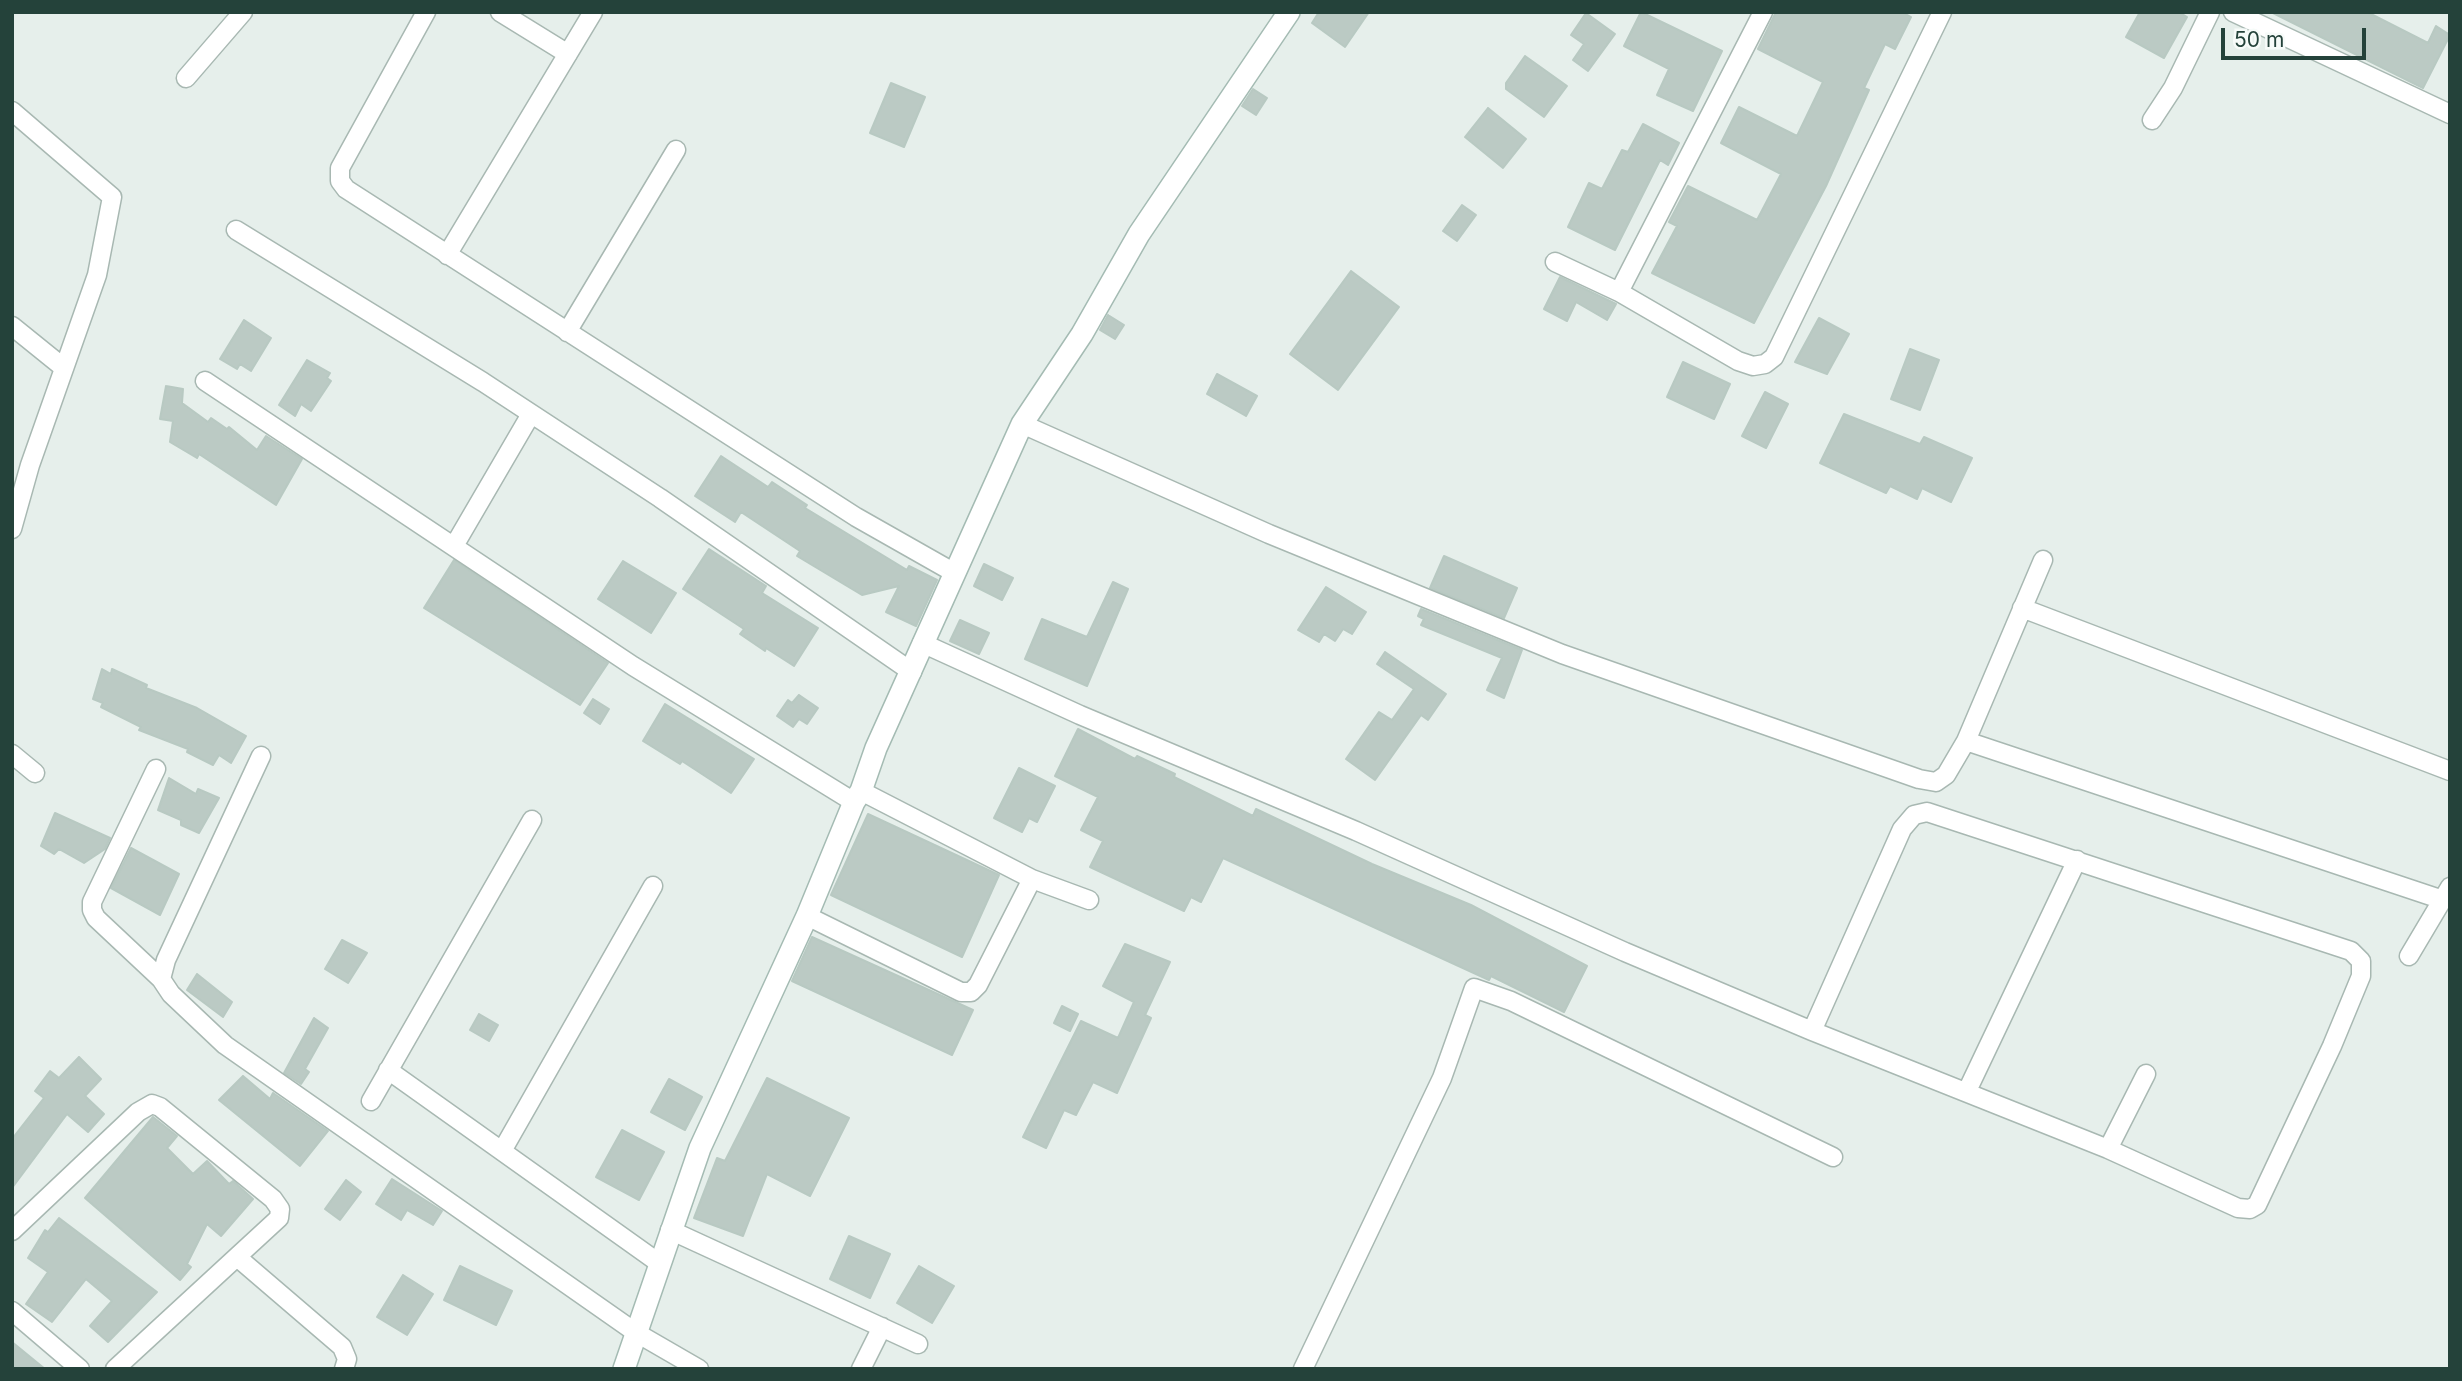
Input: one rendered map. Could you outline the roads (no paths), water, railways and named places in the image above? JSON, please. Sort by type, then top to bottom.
[{"type":"main road","points":[[624,1369],[700,1148],[807,916],[876,748],[912,672],[953,572],[1022,424],[1082,334],[1139,233],[1289,12]]},
{"type":"street","points":[[186,78],[243,12]]},
{"type":"street","points":[[426,12],[339,175],[346,189],[906,548],[953,572]]},
{"type":"street","points":[[500,12],[568,54]]},
{"type":"street","points":[[447,255],[593,12]]},
{"type":"street","points":[[1619,292],[1763,12]]},
{"type":"street","points":[[1555,262],[1619,292],[1738,361],[1753,366],[1765,364],[1774,357],[1942,12]]},
{"type":"street","points":[[2152,120],[2173,88],[2210,12]]},
{"type":"street","points":[[2233,12],[2450,114]]},
{"type":"street","points":[[12,111],[112,197],[97,275],[30,465],[12,529]]},
{"type":"street","points":[[567,332],[676,150]]},
{"type":"street","points":[[236,230],[660,498],[912,672]]},
{"type":"street","points":[[12,326],[64,368]]},
{"type":"street","points":[[205,381],[633,666],[857,796],[1031,879],[1089,900]]},
{"type":"street","points":[[454,546],[531,414]]},
{"type":"street","points":[[1022,424],[1269,534],[1562,654],[1920,779],[1936,782],[1947,775],[1966,741],[2043,560]]},
{"type":"street","points":[[2022,608],[2450,771]]},
{"type":"street","points":[[922,643],[1080,715],[1293,804],[1520,906],[1812,1031],[2108,1149],[2238,1208],[2250,1209],[2257,1205],[2332,1046],[2361,976],[2361,961],[2351,951],[1927,812],[1914,815],[1902,829],[1812,1031]]},
{"type":"street","points":[[1966,741],[2446,894],[2409,956]]},
{"type":"street","points":[[12,754],[35,773]]},
{"type":"street","points":[[161,979],[166,960],[261,756]]},
{"type":"street","points":[[156,769],[92,902],[92,910],[161,979],[171,994],[225,1045],[635,1332],[699,1369]]},
{"type":"street","points":[[371,1101],[532,820]]},
{"type":"street","points":[[1967,1091],[2077,860]]},
{"type":"street","points":[[807,916],[961,992],[971,992],[978,985],[1031,879]]},
{"type":"street","points":[[502,1151],[653,886]]},
{"type":"street","points":[[1303,1369],[1441,1078],[1474,988],[1511,1001],[1833,1157]]},
{"type":"street","points":[[388,1070],[659,1263]]},
{"type":"street","points":[[2108,1149],[2146,1074]]},
{"type":"street","points":[[12,1231],[138,1112],[152,1104],[160,1107],[273,1199],[280,1209],[279,1218],[115,1369]]},
{"type":"street","points":[[670,1230],[918,1344]]},
{"type":"street","points":[[237,1257],[342,1347],[347,1359],[344,1369]]},
{"type":"street","points":[[12,1311],[80,1369]]},
{"type":"street","points":[[861,1369],[882,1327]]}]
